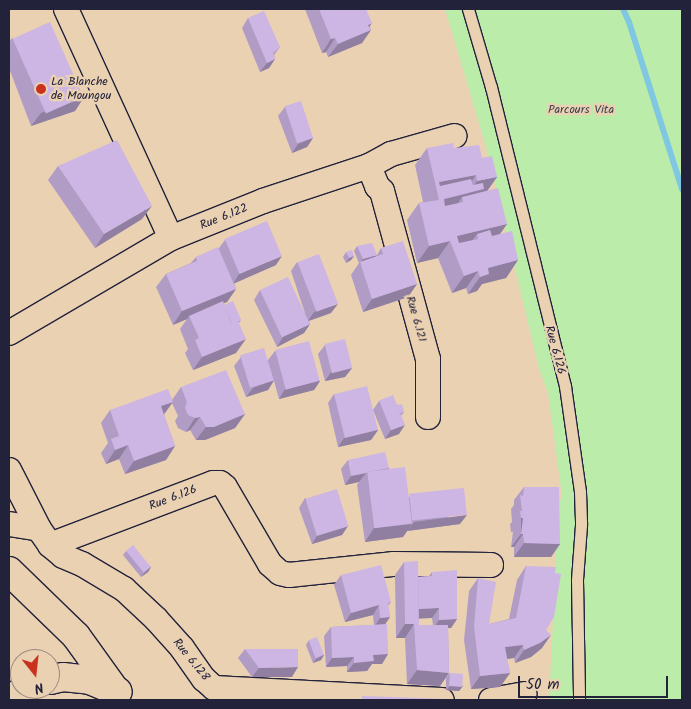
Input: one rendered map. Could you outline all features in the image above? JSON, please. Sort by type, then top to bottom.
[{"type":"street","points":[[66,9],[171,238]]},
{"type":"street","name":"Rue 6.122","points":[[9,333],[171,238],[263,201],[369,166],[391,154],[454,136]]},
{"type":"street","name":"Rue 6.121","points":[[369,166],[376,186],[382,192],[428,359],[428,417]]},
{"type":"street","points":[[9,470],[44,537]]},
{"type":"street","name":"Rue 6.126","points":[[44,537],[213,482],[220,483],[225,487],[270,564],[280,573],[289,575],[394,564],[491,565]]},
{"type":"street","name":"Rue 6.128","points":[[9,524],[44,537],[63,556],[82,564],[124,590],[156,619],[182,648],[204,679],[214,688],[442,700]]},
{"type":"street","points":[[9,571],[76,636],[121,695]]},
{"type":"street","points":[[60,678],[90,680],[121,695]]},
{"type":"street","points":[[491,700],[524,694]]},
{"type":"lane","name":"Rue 6.126","points":[[468,9],[490,87],[565,386],[580,492],[581,525],[577,580],[580,700]]},
{"type":"green space","name":"Parcours Vita","points":[[445,9],[682,9],[682,700],[549,700],[555,580],[555,512],[562,496],[548,393],[539,369],[486,147]]},
{"type":"building","points":[[319,9],[366,9],[372,23],[368,25],[371,30],[338,44],[335,38],[331,39]]},
{"type":"building","points":[[264,11],[280,47],[273,53],[275,59],[267,63],[248,18]]},
{"type":"building","points":[[50,22],[83,97],[46,114],[13,39]]},
{"type":"building","points":[[301,101],[313,138],[297,143],[285,106]]},
{"type":"building","points":[[117,140],[152,206],[104,234],[58,166]]},
{"type":"building","points":[[453,143],[454,148],[479,145],[482,158],[492,156],[497,177],[477,181],[476,175],[439,182],[440,186],[471,179],[473,185],[483,183],[484,189],[444,199],[445,206],[463,202],[462,197],[498,188],[507,224],[457,236],[459,243],[478,239],[477,234],[490,230],[492,236],[512,231],[518,260],[488,268],[489,274],[480,277],[478,271],[464,276],[450,241],[429,246],[419,203],[439,200],[427,148]]},
{"type":"building","points":[[267,221],[282,256],[240,274],[225,239]]},
{"type":"building","points":[[403,241],[417,284],[372,299],[360,262],[383,254],[381,248]]},
{"type":"building","points":[[372,243],[377,255],[363,259],[357,246]]},
{"type":"building","points":[[218,247],[236,289],[182,311],[166,274],[197,261],[196,257]]},
{"type":"building","points":[[352,250],[354,256],[349,258],[346,252]]},
{"type":"building","points":[[319,254],[338,303],[317,312],[298,262]]},
{"type":"building","points":[[288,277],[310,324],[282,337],[260,290]]},
{"type":"building","points":[[223,301],[231,323],[238,321],[246,339],[202,357],[195,340],[199,338],[189,316]]},
{"type":"building","points":[[233,301],[241,320],[232,324],[224,305]]},
{"type":"building","points":[[345,339],[352,368],[332,373],[325,344]]},
{"type":"building","points":[[309,341],[320,381],[286,390],[275,350]]},
{"type":"building","points":[[264,348],[274,381],[250,388],[240,355]]},
{"type":"building","points":[[226,370],[245,414],[214,427],[206,427],[200,417],[195,418],[188,415],[185,408],[187,402],[181,387]]},
{"type":"building","points":[[367,386],[378,430],[345,438],[334,394]]},
{"type":"building","points":[[168,389],[173,402],[161,406],[175,446],[134,461],[128,445],[115,450],[111,439],[119,436],[110,410]]},
{"type":"building","points":[[393,395],[405,425],[391,430],[379,401]]},
{"type":"building","points":[[402,404],[404,412],[400,413],[397,405]]},
{"type":"building","points":[[385,452],[389,468],[351,476],[348,460]]},
{"type":"building","points":[[405,467],[412,524],[374,528],[367,472]]},
{"type":"building","points":[[524,487],[559,487],[560,544],[524,543],[523,534],[521,534],[523,518],[521,518],[520,511],[522,511],[520,495],[523,496]]},
{"type":"building","points":[[464,488],[467,515],[412,521],[409,494]]},
{"type":"building","points":[[337,489],[348,526],[317,536],[305,499]]},
{"type":"building","points":[[133,545],[151,567],[144,572],[126,551]]},
{"type":"building","points":[[418,561],[419,625],[448,625],[449,673],[417,670],[414,624],[405,624],[404,562]]},
{"type":"building","points":[[381,565],[391,602],[388,603],[390,617],[380,618],[379,605],[351,613],[341,575]]},
{"type":"building","points":[[526,566],[556,567],[555,573],[561,574],[554,617],[546,630],[551,635],[540,643],[524,650],[523,645],[505,647],[510,673],[480,676],[474,627],[478,578],[496,582],[489,624],[516,618]]},
{"type":"building","points":[[457,570],[457,619],[439,620],[439,608],[419,609],[418,577],[432,576],[432,572]]},
{"type":"building","points":[[387,624],[388,654],[373,655],[374,661],[354,663],[354,657],[332,658],[331,627]]},
{"type":"building","points":[[317,637],[324,655],[315,658],[309,640]]},
{"type":"building","points":[[245,649],[298,649],[298,667],[259,668]]},
{"type":"building","points":[[450,673],[463,674],[462,687],[449,686]]},
{"type":"building","points":[[362,696],[448,699],[448,700],[362,700]]},
{"type":"waterway","points":[[623,9],[629,22],[682,189]]},
{"type":"place","name":"La Blanche de Moungou","points":[[41,89]]}]
